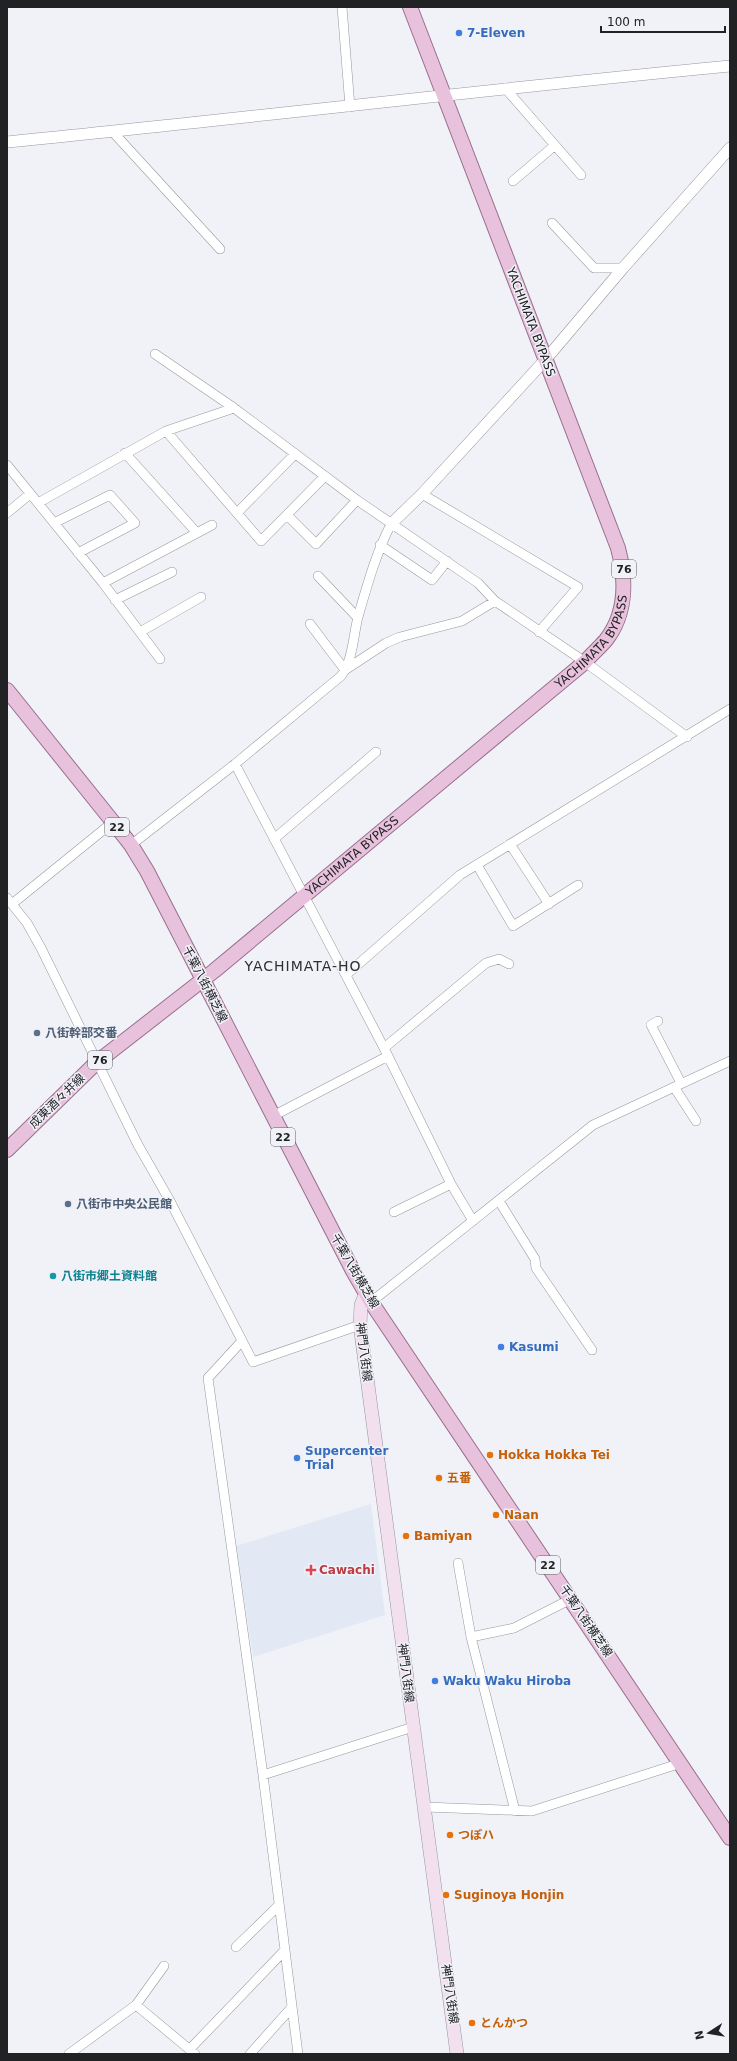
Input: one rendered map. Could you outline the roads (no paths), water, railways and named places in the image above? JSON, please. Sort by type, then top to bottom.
[{"type":"main road","name":"YACHIMATA BYPASS","points":[[203,980],[585,662],[607,639],[616,622],[624,588],[624,569],[599,495],[410,7]]},
{"type":"main road","name":"千葉八街横芝線","points":[[7,690],[131,845],[147,871],[368,1297],[730,1838]]},
{"type":"main road","name":"成東酒々井線","points":[[7,1150],[96,1063],[203,980]]},
{"type":"main road","name":"神門八街線","points":[[368,1297],[361,1305],[360,1325],[457,2054]]},
{"type":"street","points":[[342,7],[350,107]]},
{"type":"street","points":[[7,142],[350,107],[443,94],[730,66]]},
{"type":"street","points":[[505,88],[580,175]]},
{"type":"street","points":[[112,131],[220,249]]},
{"type":"street","points":[[513,181],[554,146]]},
{"type":"street","points":[[131,845],[235,764],[341,676],[345,670],[358,618],[380,545],[391,524],[422,494],[546,359],[623,268],[730,148]]},
{"type":"street","points":[[552,223],[594,268],[623,268]]},
{"type":"street","points":[[155,354],[234,408],[357,500],[478,583],[494,601],[585,662],[687,737]]},
{"type":"street","points":[[38,503],[166,431],[234,408]]},
{"type":"street","points":[[166,431],[261,541],[325,476]]},
{"type":"street","points":[[125,453],[198,533]]},
{"type":"street","points":[[237,513],[295,454]]},
{"type":"street","points":[[7,465],[103,583],[160,659]]},
{"type":"street","points":[[7,513],[30,494]]},
{"type":"street","points":[[422,494],[578,587],[539,632]]},
{"type":"street","points":[[54,523],[110,495],[135,523],[78,553]]},
{"type":"street","points":[[287,515],[316,544],[357,500]]},
{"type":"street","points":[[103,583],[212,525]]},
{"type":"street","points":[[380,545],[432,580],[447,561]]},
{"type":"street","points":[[115,600],[172,572]]},
{"type":"street","points":[[318,576],[358,618]]},
{"type":"street","points":[[140,632],[201,597]]},
{"type":"street","points":[[345,670],[386,643],[400,637],[462,621],[494,601]]},
{"type":"street","points":[[310,624],[345,670]]},
{"type":"street","points":[[346,975],[460,875],[687,737],[730,709]]},
{"type":"street","points":[[274,839],[376,752]]},
{"type":"street","points":[[235,764],[386,1052],[451,1184],[473,1221]]},
{"type":"street","points":[[114,822],[9,901],[27,922],[41,948],[96,1063],[138,1145],[170,1201],[253,1362],[360,1325]]},
{"type":"street","points":[[510,844],[549,904]]},
{"type":"street","points":[[477,865],[513,926],[578,884]]},
{"type":"street","points":[[273,1116],[386,1052],[486,963],[499,959],[509,964]]},
{"type":"street","points":[[658,1021],[651,1025],[696,1121]]},
{"type":"street","points":[[368,1297],[500,1201],[593,1125],[730,1061]]},
{"type":"street","points":[[394,1212],[451,1184]]},
{"type":"street","points":[[500,1201],[535,1259],[536,1268],[592,1350]]},
{"type":"street","points":[[242,1342],[208,1378],[263,1775],[298,2054]]},
{"type":"street","points":[[458,1563],[471,1637],[515,1811]]},
{"type":"street","points":[[471,1637],[514,1628],[571,1599]]},
{"type":"street","points":[[263,1775],[413,1727]]},
{"type":"street","points":[[425,1807],[532,1811],[680,1764]]},
{"type":"street","points":[[236,1947],[279,1905]]},
{"type":"street","points":[[136,2005],[192,2052],[285,1950]]},
{"type":"street","points":[[69,2054],[136,2005],[164,1966]]},
{"type":"street","points":[[250,2054],[292,2007]]},
{"type":"place","name":"7-Eleven","points":[[459,33]]},
{"type":"place","name":"八街幹部交番","points":[[37,1033]]},
{"type":"place","name":"八街市中央公民館","points":[[68,1204]]},
{"type":"place","name":"八街市郷土資料館","points":[[53,1276]]},
{"type":"place","name":"Kasumi","points":[[501,1347]]},
{"type":"place","name":"Hokka Hokka Tei","points":[[490,1455]]},
{"type":"place","name":"Supercenter Trial","points":[[297,1458]]},
{"type":"place","name":"五番","points":[[439,1478]]},
{"type":"place","name":"Naan","points":[[496,1515]]},
{"type":"place","name":"Bamiyan","points":[[406,1536]]},
{"type":"place","name":"Cawachi","points":[[311,1570]]},
{"type":"place","name":"Waku Waku Hiroba","points":[[435,1681]]},
{"type":"place","name":"つぽハ","points":[[450,1835]]},
{"type":"place","name":"Suginoya Honjin","points":[[446,1895]]},
{"type":"place","name":"とんかつ","points":[[472,2023]]},
{"type":"district","name":"YACHIMATA-HO","points":[[303,966]]}]
